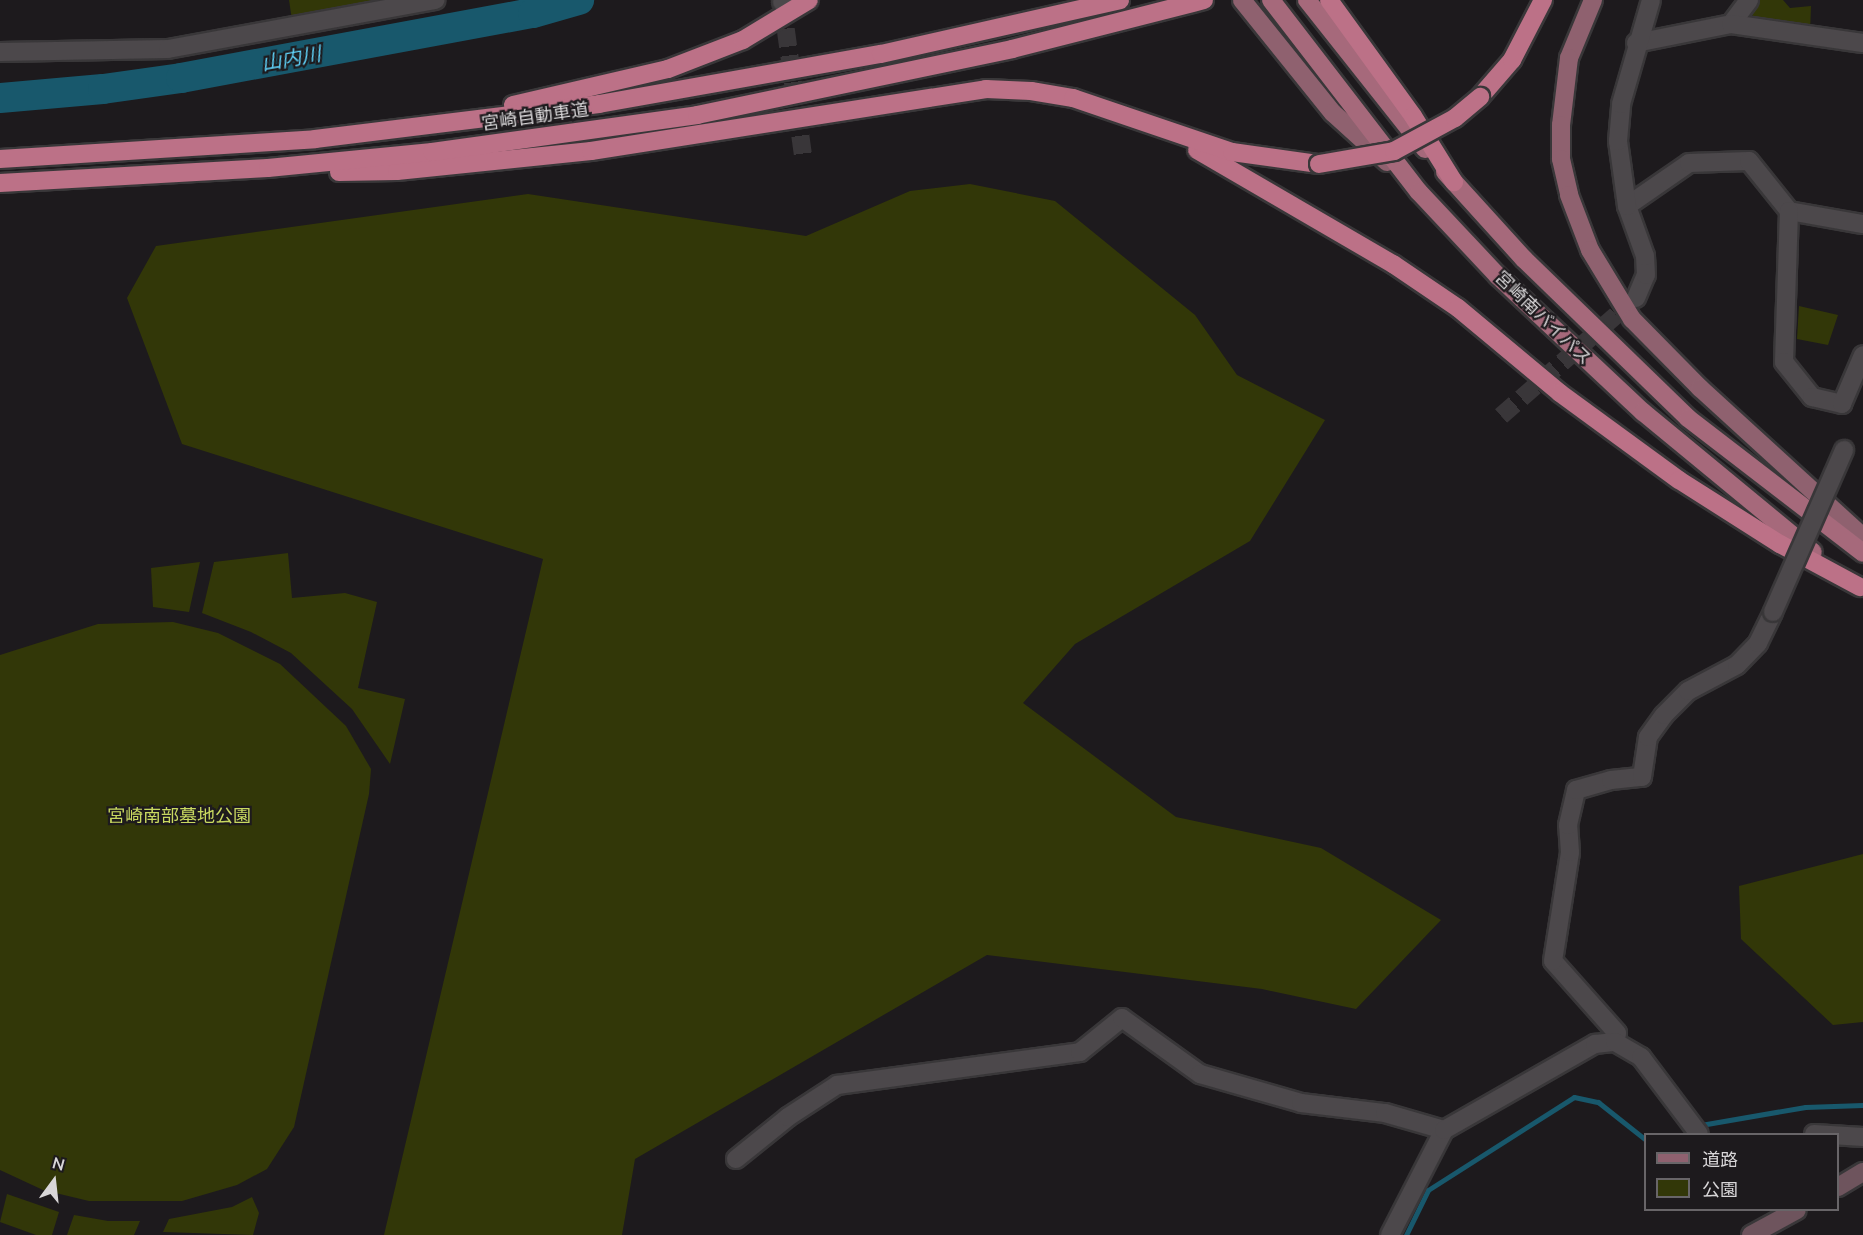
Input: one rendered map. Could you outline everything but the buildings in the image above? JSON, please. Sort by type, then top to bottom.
[{"type":"highway","points":[[433,126],[668,69],[743,40],[809,0]]},
{"type":"highway","points":[[1006,27],[1083,0]]},
{"type":"highway","name":"宮崎自動車道","points":[[0,159],[315,139],[433,126],[746,80],[1006,27],[1120,0]]},
{"type":"highway","name":"宮崎自動車道","points":[[0,183],[268,168],[432,152],[697,115],[843,87],[1068,35],[1204,0]]},
{"type":"highway","name":"宮崎南バイパス","points":[[1270,0],[1419,192],[1498,276],[1643,412],[1861,588]]},
{"type":"highway","name":"宮崎南バイパス","points":[[1307,0],[1454,182],[1574,309],[1688,418],[1863,553]]},
{"type":"highway","points":[[1329,0],[1413,116],[1454,182]]},
{"type":"highway","points":[[268,168],[397,171],[591,151],[986,89],[1031,91],[1073,98],[1232,152],[1319,164],[1394,151],[1455,118],[1480,97],[1512,60],[1543,0]]},
{"type":"highway","points":[[1159,128],[1302,208],[1394,264],[1458,308],[1560,393],[1670,474],[1780,544],[1861,588]]},
{"type":"main road","points":[[1242,0],[1333,113],[1419,192]]},
{"type":"main road","points":[[1593,0],[1569,58],[1561,159],[1569,195],[1590,250],[1632,319],[1708,397],[1863,537]]},
{"type":"main road","points":[[1839,1185],[1863,1172]]},
{"type":"main road","points":[[1750,1235],[1793,1211]]},
{"type":"street","points":[[0,52],[168,49],[436,0]]},
{"type":"street","points":[[1636,298],[1646,275],[1645,256],[1627,206],[1618,141],[1621,104],[1636,43],[1651,0]]},
{"type":"street","points":[[1731,24],[1749,0]]},
{"type":"street","points":[[1636,43],[1731,24],[1863,43]]},
{"type":"street","points":[[1627,206],[1689,164],[1722,160],[1749,161],[1789,211],[1784,362],[1812,397],[1842,404],[1863,355]]},
{"type":"street","points":[[1789,211],[1863,224]]},
{"type":"street","points":[[1615,1042],[1617,1033],[1553,961],[1570,852],[1568,825],[1576,790],[1611,780],[1642,777],[1648,737],[1664,715],[1688,691],[1737,665],[1758,643],[1844,450]]},
{"type":"street","points":[[736,1159],[788,1117],[837,1085],[1080,1052],[1122,1018],[1200,1074],[1301,1103],[1385,1113],[1444,1130]]},
{"type":"street","points":[[1390,1235],[1444,1130],[1594,1044],[1615,1042],[1641,1057],[1698,1133]]},
{"type":"street","points":[[1839,1136],[1863,1137]]},
{"type":"green space","points":[[289,0],[384,0],[292,20]]},
{"type":"green space","points":[[1760,0],[1783,0],[1790,8],[1811,6],[1810,33],[1756,25],[1752,14]]},
{"type":"green space","points":[[970,184],[1055,201],[1195,315],[1237,375],[1325,420],[1250,541],[1075,644],[1023,703],[1176,817],[1321,848],[1441,920],[1356,1009],[1262,989],[987,955],[635,1159],[622,1235],[384,1235],[543,559],[182,444],[127,298],[156,246],[528,194],[806,236],[910,191]]},
{"type":"green space","points":[[1799,306],[1838,315],[1828,345],[1797,339]]},
{"type":"green space","points":[[288,553],[292,598],[345,593],[377,602],[358,688],[405,699],[390,764],[352,709],[291,653],[251,632],[202,613],[214,562]]},
{"type":"green space","points":[[200,562],[189,612],[153,607],[151,568]]},
{"type":"green space","name":"宮崎南部墓地公園","points":[[173,622],[218,633],[280,664],[346,726],[371,769],[369,794],[294,1127],[267,1169],[237,1185],[182,1201],[89,1201],[43,1190],[0,1170],[0,655],[98,624]]},
{"type":"green space","points":[[1863,854],[1863,1022],[1833,1025],[1741,939],[1739,886]]},
{"type":"green space","points":[[7,1194],[59,1212],[52,1235],[36,1235],[0,1222]]},
{"type":"green space","points":[[252,1197],[259,1213],[253,1235],[163,1232],[169,1219],[232,1207]]},
{"type":"green space","points":[[74,1215],[108,1221],[140,1221],[134,1235],[67,1235]]},
{"type":"waterway","name":"山内川","points":[[0,98],[103,89],[181,78],[533,13],[579,0]]},
{"type":"waterway","points":[[1406,1235],[1428,1190],[1574,1097],[1598,1102],[1644,1138]]},
{"type":"waterway","points":[[1688,1133],[1695,1126],[1805,1107],[1863,1105]]},
{"type":"tunnel","points":[[782,2],[803,156]]},
{"type":"tunnel","points":[[1501,416],[1636,298]]}]
